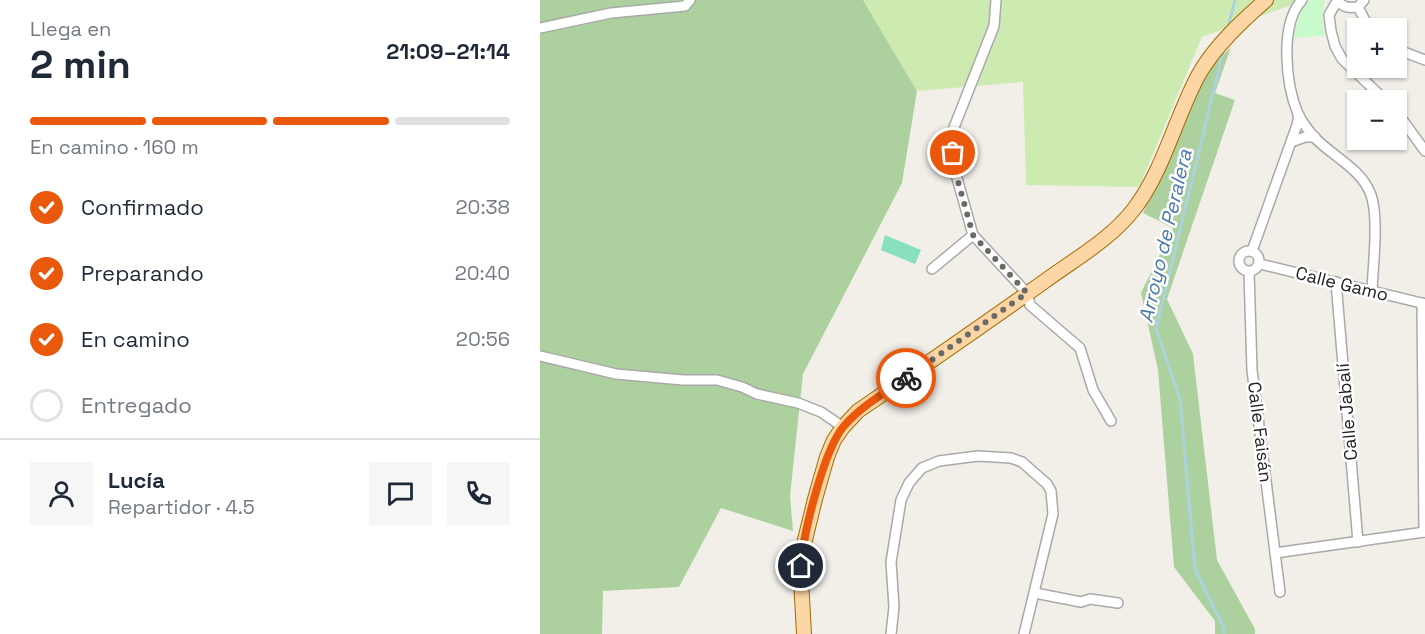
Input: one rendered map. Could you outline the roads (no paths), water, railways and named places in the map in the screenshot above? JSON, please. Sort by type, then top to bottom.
[{"type":"main road","points":[[804,634],[802,552],[827,457],[843,427],[858,411],[1102,240],[1122,223],[1135,208],[1155,172],[1198,76],[1208,60],[1266,0]]},
{"type":"street","points":[[540,28],[610,13],[685,6],[690,0]]},
{"type":"street","points":[[996,0],[994,26],[951,135],[955,171],[973,235],[1027,293],[1030,304],[1080,348],[1093,390],[1110,421]]},
{"type":"street","points":[[1302,0],[1293,16],[1287,49],[1288,75],[1299,115],[1314,137],[1362,178],[1371,196],[1375,216],[1372,291]]},
{"type":"street","points":[[1366,18],[1361,3],[1347,8],[1337,0],[1329,15],[1335,46],[1342,59],[1375,90]]},
{"type":"street","points":[[1407,53],[1425,60]]},
{"type":"street","points":[[1252,251],[1299,115]]},
{"type":"street","points":[[1407,126],[1425,151]]},
{"type":"street","points":[[1291,142],[1305,137],[1314,137]]},
{"type":"street","points":[[932,269],[973,235]]},
{"type":"street","points":[[1252,251],[1259,256],[1260,264],[1249,272],[1241,268],[1239,260],[1244,252],[1252,251]]},
{"type":"street","name":"Calle Gamo","points":[[1260,264],[1423,303]]},
{"type":"street","name":"Calle Faisán","points":[[1249,272],[1252,370],[1280,592]]},
{"type":"street","name":"Calle Jabalí","points":[[1336,282],[1358,542]]},
{"type":"street","points":[[1275,554],[1424,532],[1423,303]]},
{"type":"street","points":[[540,356],[616,374],[682,380],[717,380],[757,394],[798,403],[821,412],[843,427]]},
{"type":"street","points":[[891,634],[894,607],[891,562],[901,500],[909,483],[922,468],[939,461],[978,456],[1011,458],[1023,462],[1047,483],[1051,491],[1053,514],[1024,634]]},
{"type":"street","points":[[1035,593],[1081,602],[1090,599],[1118,603]]},
{"type":"waterway","points":[[1228,27],[1235,0]]},
{"type":"waterway","name":"Arroyo de Peralera","points":[[1223,52],[1156,329],[1180,399],[1195,569],[1224,628],[1224,634]]}]
